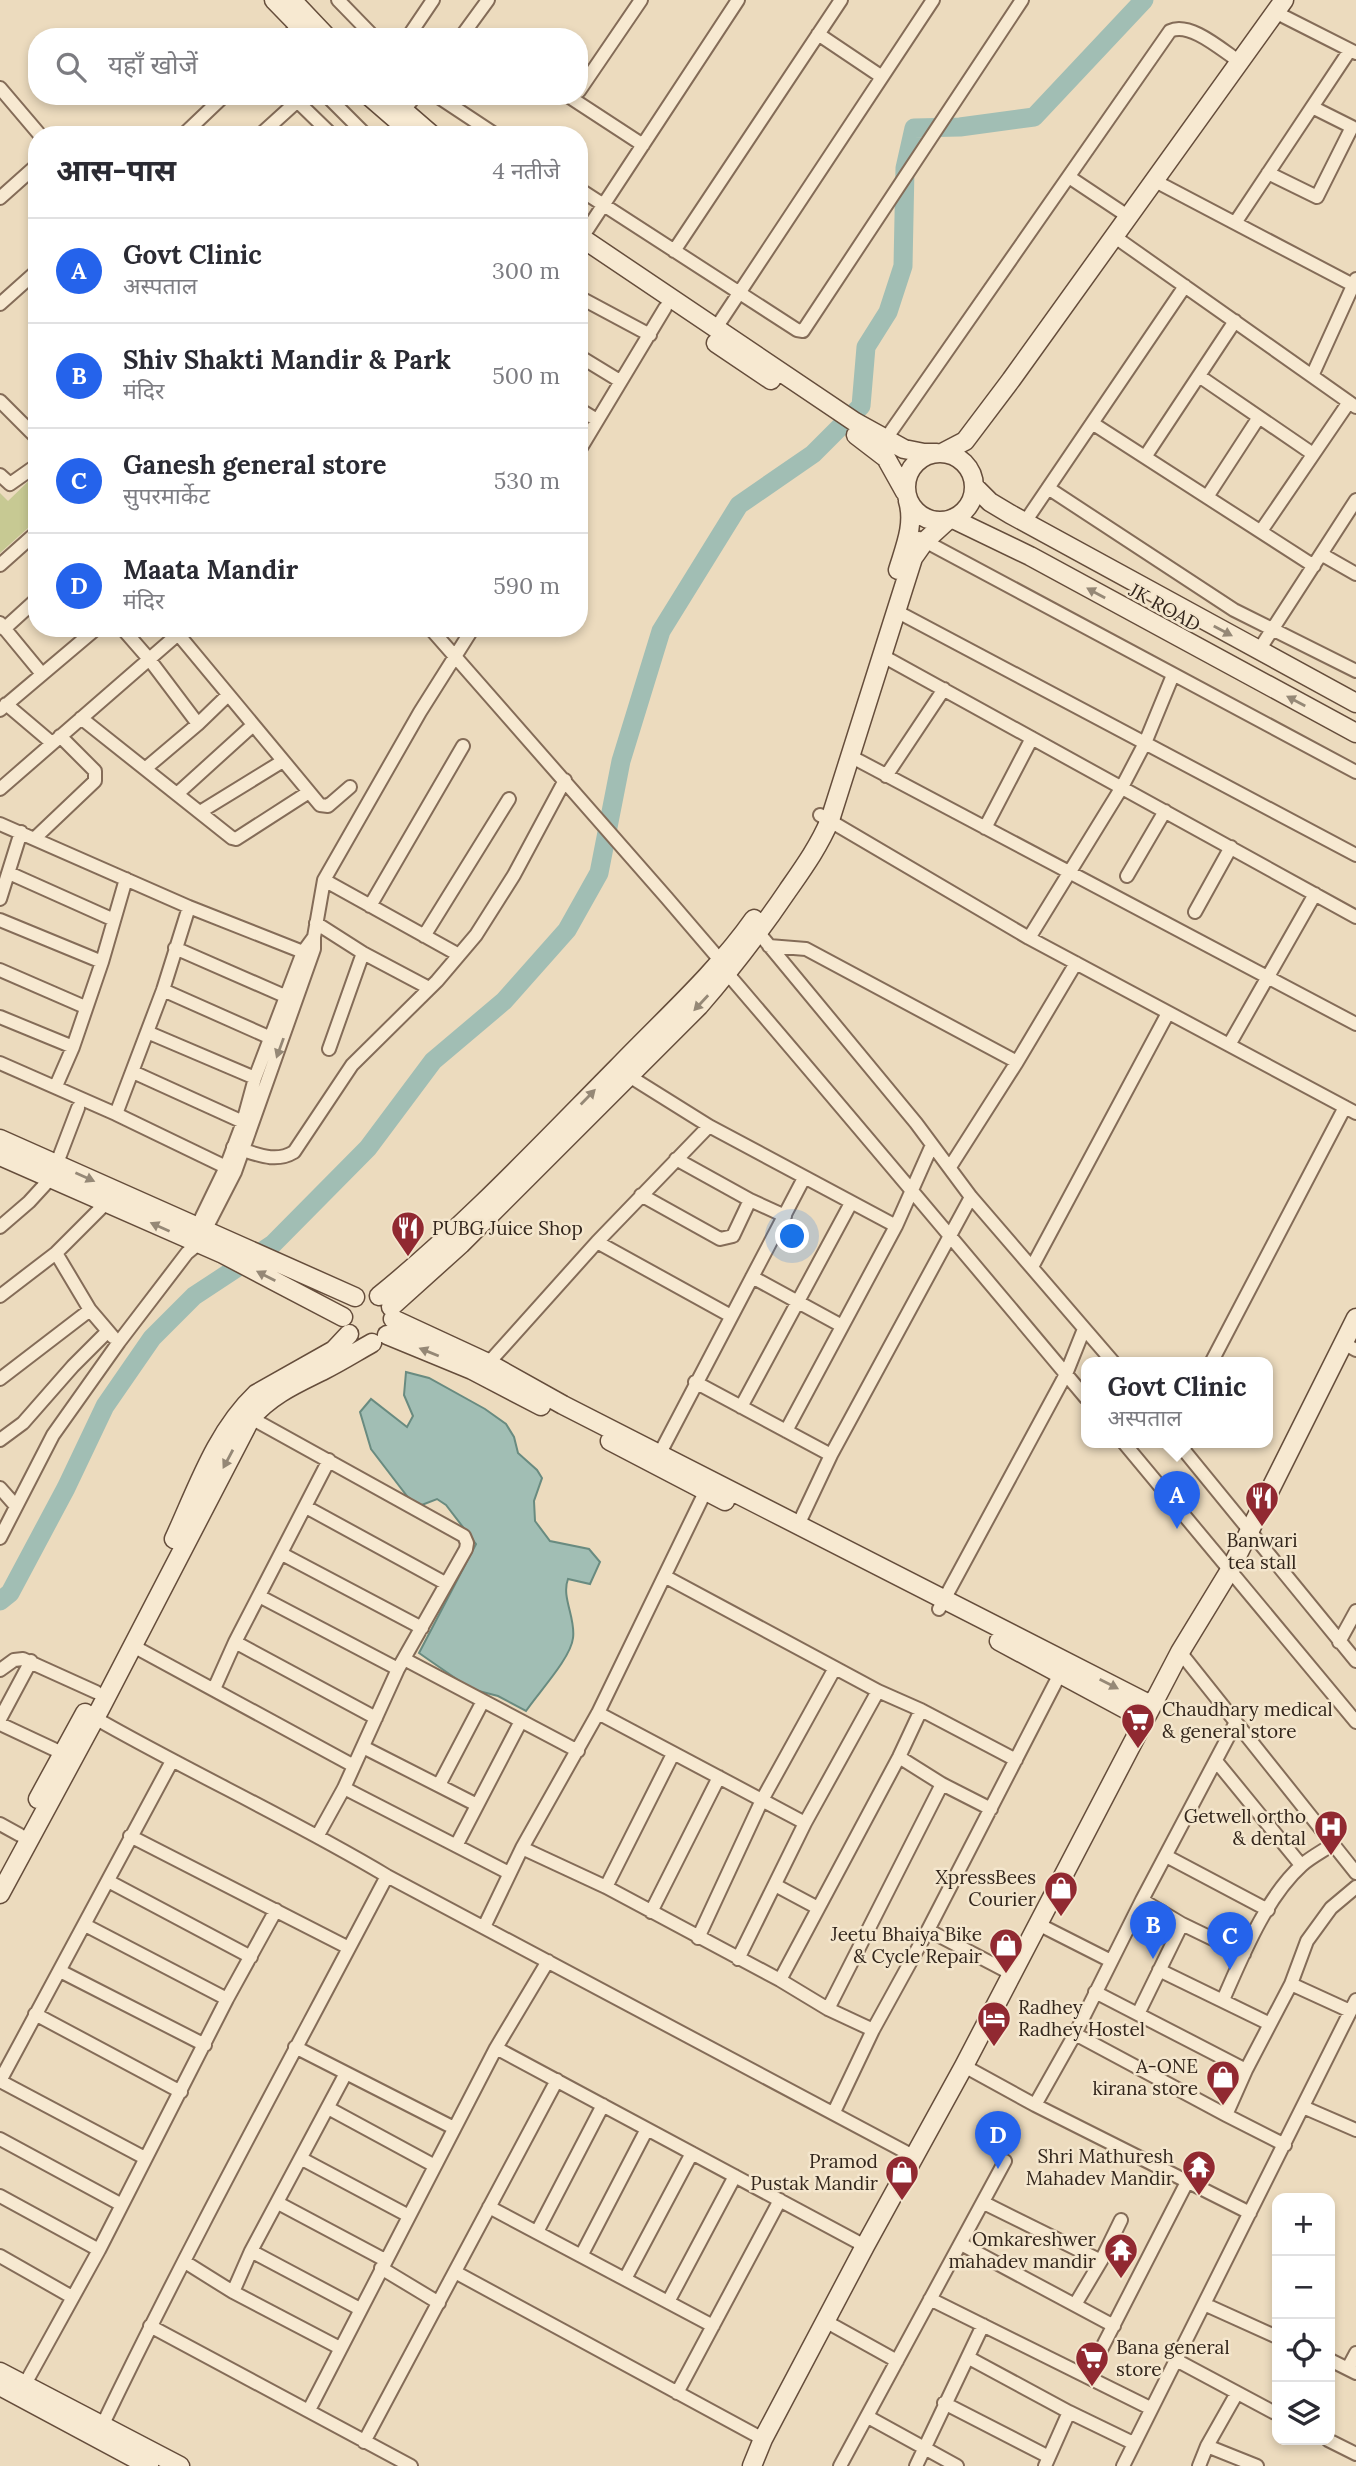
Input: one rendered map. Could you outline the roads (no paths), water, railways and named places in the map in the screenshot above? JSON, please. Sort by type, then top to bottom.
[{"type":"street","points":[[274,0],[295,28]]},
{"type":"street","points":[[292,0],[318,28]]},
{"type":"street","points":[[338,0],[365,28]]},
{"type":"street","points":[[414,28],[433,0]]},
{"type":"street","points":[[472,28],[488,0]]},
{"type":"street","points":[[588,230],[738,0]]},
{"type":"street","points":[[674,251],[841,0]]},
{"type":"street","points":[[716,328],[933,0]]},
{"type":"street","points":[[588,195],[797,330],[803,331],[1021,0]]},
{"type":"street","points":[[588,75],[638,1]]},
{"type":"street","points":[[226,1247],[310,1298],[346,1326],[355,1340],[384,1320],[435,1251],[723,967],[760,934],[799,856],[825,818],[850,756],[913,558],[917,537],[907,496],[909,470],[926,455],[940,453],[965,441],[1012,380],[1280,6],[1353,51],[1312,107],[1235,223]]},
{"type":"street","points":[[885,440],[1170,31],[1176,28],[1192,31],[1240,62]]},
{"type":"street","points":[[818,34],[882,77]]},
{"type":"street","points":[[0,88],[32,126]]},
{"type":"street","points":[[192,126],[215,105]]},
{"type":"street","points":[[270,126],[293,105]]},
{"type":"street","points":[[305,105],[324,126]]},
{"type":"street","points":[[336,105],[357,126]]},
{"type":"street","points":[[379,105],[404,126]]},
{"type":"street","points":[[396,105],[421,126]]},
{"type":"street","points":[[403,112],[408,105]]},
{"type":"street","points":[[451,105],[482,126]]},
{"type":"street","points":[[587,105],[643,145]]},
{"type":"street","points":[[1268,173],[1317,197],[1352,127],[1312,107]]},
{"type":"street","points":[[0,198],[28,173]]},
{"type":"street","points":[[1069,177],[1129,217]]},
{"type":"street","points":[[1155,181],[1355,282],[1312,376]]},
{"type":"street","points":[[1115,237],[1352,404],[1313,454],[1261,531]]},
{"type":"street","points":[[588,247],[716,328],[750,359]]},
{"type":"street","points":[[588,248],[665,308],[750,359],[853,427],[886,458],[920,515],[929,520],[950,519]]},
{"type":"street","points":[[0,304],[28,279]]},
{"type":"street","points":[[1025,522],[1185,286]]},
{"type":"street","points":[[588,302],[650,335]]},
{"type":"street","points":[[588,436],[665,308]]},
{"type":"street","points":[[1145,457],[1235,321]]},
{"type":"street","points":[[588,361],[621,381]]},
{"type":"street","points":[[1199,376],[1313,454]]},
{"type":"street","points":[[825,818],[858,689],[917,537],[966,509],[971,502],[971,463],[975,445],[1012,380]]},
{"type":"street","points":[[0,401],[28,429]]},
{"type":"street","points":[[588,414],[597,420]]},
{"type":"street","points":[[1207,497],[1259,417]]},
{"type":"street","points":[[1092,423],[1314,565]]},
{"type":"street","points":[[853,427],[914,452],[940,453],[961,460],[973,482]]},
{"type":"street","points":[[0,475],[10,484],[28,472]]},
{"type":"street","name":"JK ROAD","points":[[973,482],[990,502],[1356,703]]},
{"type":"street","points":[[1048,488],[1234,610],[1356,671]]},
{"type":"street","points":[[1259,650],[1356,500]]},
{"type":"street","name":"JK ROAD","points":[[950,519],[1020,551],[1356,733]]},
{"type":"street","points":[[917,537],[1356,772]]},
{"type":"street","points":[[0,565],[28,540]]},
{"type":"street","points":[[1321,554],[1356,574]]},
{"type":"street","points":[[28,606],[2,626],[42,674]]},
{"type":"street","points":[[896,611],[1356,855]]},
{"type":"street","points":[[35,838],[96,781],[95,771],[56,740],[3,707],[86,637]]},
{"type":"street","points":[[130,637],[198,724]]},
{"type":"street","points":[[0,789],[174,637]]},
{"type":"street","points":[[185,637],[252,726],[324,807],[350,787]]},
{"type":"street","points":[[438,637],[656,886],[1081,1392]]},
{"type":"street","points":[[0,1538],[53,1435],[195,1239],[231,1170],[307,975],[314,949],[324,880],[467,637]]},
{"type":"street","points":[[881,655],[1356,917]]},
{"type":"street","points":[[1029,938],[1122,787],[1145,743],[1173,675]]},
{"type":"street","points":[[886,776],[944,689]]},
{"type":"street","points":[[146,768],[228,695]]},
{"type":"street","points":[[81,718],[228,837],[236,839],[309,792]]},
{"type":"street","points":[[177,794],[252,726]]},
{"type":"street","points":[[985,828],[1032,738]]},
{"type":"street","points":[[370,906],[463,746]]},
{"type":"street","points":[[850,756],[1356,1024]]},
{"type":"street","points":[[200,812],[282,761]]},
{"type":"street","points":[[239,1149],[274,1159],[283,1159],[294,1152],[352,1065],[429,988],[476,935],[514,875],[565,780]]},
{"type":"street","points":[[425,936],[509,799]]},
{"type":"street","points":[[1127,876],[1165,811]]},
{"type":"street","points":[[825,818],[1029,938],[1350,1110],[1214,1357]]},
{"type":"street","points":[[0,824],[189,907],[303,952]]},
{"type":"street","points":[[0,899],[21,832]]},
{"type":"street","points":[[1195,912],[1231,847]]},
{"type":"street","points":[[9,873],[114,920]]},
{"type":"street","points":[[56,1086],[73,1047],[102,962],[126,879]]},
{"type":"street","points":[[324,880],[459,956]]},
{"type":"street","points":[[1229,1045],[1315,894]]},
{"type":"street","points":[[116,1114],[163,990],[189,907]]},
{"type":"street","points":[[0,920],[102,962]]},
{"type":"street","points":[[239,1149],[243,1122],[256,1078],[303,952],[315,930]]},
{"type":"street","points":[[315,930],[429,988]]},
{"type":"street","points":[[760,934],[806,949],[1017,1062]]},
{"type":"street","points":[[760,934],[950,1167],[971,1197],[1109,1357]]},
{"type":"street","points":[[175,948],[287,997]]},
{"type":"street","points":[[329,1049],[363,953]]},
{"type":"street","points":[[950,1167],[1076,963]]},
{"type":"street","points":[[0,1894],[251,1418],[269,1400],[288,1387],[325,1370],[384,1320],[699,1006],[723,967]]},
{"type":"street","points":[[0,970],[85,1007]]},
{"type":"street","points":[[163,990],[271,1038]]},
{"type":"street","points":[[1032,1267],[1168,1013]]},
{"type":"street","points":[[0,1017],[73,1047]]},
{"type":"street","points":[[146,1032],[256,1078]]},
{"type":"street","points":[[0,1063],[56,1086],[231,1170]]},
{"type":"street","points":[[133,1072],[243,1122]]},
{"type":"street","points":[[629,1076],[709,1126],[896,1226]]},
{"type":"street","points":[[0,1227],[29,1202],[57,1163],[78,1108]]},
{"type":"street","points":[[484,1368],[597,1242],[709,1126]]},
{"type":"street","points":[[0,1139],[106,1203],[195,1239],[226,1247],[316,1279],[355,1297]]},
{"type":"street","points":[[786,1431],[896,1226],[932,1145]]},
{"type":"street","points":[[0,1156],[50,1170],[195,1239]]},
{"type":"street","points":[[677,1158],[750,1200],[785,1216]]},
{"type":"street","points":[[660,1453],[804,1178]]},
{"type":"street","points":[[642,1195],[720,1239],[733,1236],[750,1200]]},
{"type":"street","points":[[797,1525],[831,1455],[971,1197]]},
{"type":"street","points":[[0,1296],[56,1254],[106,1203]]},
{"type":"street","points":[[741,1407],[851,1203]]},
{"type":"street","points":[[597,1242],[731,1316]]},
{"type":"street","points":[[56,1254],[90,1310],[118,1342]]},
{"type":"street","points":[[752,1277],[842,1326]]},
{"type":"street","points":[[0,1874],[152,1585],[222,1437],[256,1394],[334,1350],[346,1326],[346,1306],[355,1297],[367,1293],[384,1320],[660,1453],[708,1485],[797,1525],[941,1605]]},
{"type":"street","points":[[0,1379],[90,1310]]},
{"type":"street","points":[[752,2466],[763,2439],[964,2066],[1147,1712],[1230,1570],[1350,1347],[1356,1318]]},
{"type":"street","points":[[941,1605],[1066,1374],[1084,1329]]},
{"type":"street","points":[[0,1440],[23,1423],[107,1332]]},
{"type":"street","points":[[484,1368],[1147,1712]]},
{"type":"street","points":[[695,1382],[831,1455]]},
{"type":"street","points":[[251,1418],[464,1536],[467,1543],[401,1664],[344,1788],[318,1835]]},
{"type":"street","points":[[1128,1448],[1356,1722]]},
{"type":"street","points":[[1182,1448],[1356,1661]]},
{"type":"street","points":[[214,1689],[235,1642],[329,1460]]},
{"type":"street","points":[[484,1927],[522,1848],[598,1713],[666,1577],[708,1485]]},
{"type":"street","points":[[0,1488],[15,1505]]},
{"type":"street","points":[[306,1507],[445,1583]]},
{"type":"street","points":[[282,1554],[422,1628]]},
{"type":"street","points":[[666,1577],[878,1691],[921,1710],[1016,1760]]},
{"type":"street","points":[[259,1596],[482,1701],[578,1751]]},
{"type":"street","points":[[1339,1642],[1356,1611]]},
{"type":"street","points":[[235,1642],[376,1718]]},
{"type":"street","points":[[133,1646],[354,1766]]},
{"type":"street","points":[[1180,1652],[1356,1872]]},
{"type":"street","points":[[0,1670],[14,1660],[32,1661],[96,1692]]},
{"type":"street","points":[[32,1661],[0,1721],[62,1753]]},
{"type":"street","points":[[698,1938],[762,1800],[835,1668]]},
{"type":"street","points":[[834,2112],[873,2030],[1063,1669]]},
{"type":"street","points":[[738,1959],[805,1823],[878,1691]]},
{"type":"street","points":[[439,1785],[482,1701]]},
{"type":"street","points":[[780,1980],[921,1710]]},
{"type":"street","points":[[598,1713],[805,1823]]},
{"type":"street","points":[[95,1718],[172,1762],[318,1835],[387,1875],[915,2157]]},
{"type":"street","points":[[457,1844],[521,1721]]},
{"type":"street","points":[[1035,2105],[1075,2034],[1236,1722]]},
{"type":"street","points":[[363,1747],[477,1805]]},
{"type":"street","points":[[606,1888],[673,1754]]},
{"type":"street","points":[[899,1756],[943,1784],[991,1809]]},
{"type":"street","points":[[1216,1761],[1301,1865]]},
{"type":"street","points":[[145,2158],[0,2081],[172,1762]]},
{"type":"street","points":[[651,1912],[719,1777]]},
{"type":"street","points":[[828,2009],[943,1784]]},
{"type":"street","points":[[344,1788],[509,1873]]},
{"type":"street","points":[[0,1824],[20,1835]]},
{"type":"street","points":[[130,1836],[349,1948]]},
{"type":"street","points":[[1223,2000],[1268,1910],[1301,1865],[1333,1844]]},
{"type":"street","points":[[522,1848],[606,1888],[780,1980],[828,2009],[873,2030]]},
{"type":"street","points":[[1166,1856],[1268,1910]]},
{"type":"street","points":[[102,2426],[150,2326],[387,1875]]},
{"type":"street","points":[[107,1881],[251,1957]]},
{"type":"street","points":[[775,1885],[818,1908]]},
{"type":"street","points":[[1226,2115],[1291,1984],[1307,1941],[1331,1908],[1356,1887]]},
{"type":"street","points":[[1142,1900],[1182,1924],[1244,1954]]},
{"type":"street","points":[[25,2384],[99,2250],[227,1999],[276,1910]]},
{"type":"street","points":[[1038,1923],[1111,1961]]},
{"type":"street","points":[[1138,2014],[1182,1924]]},
{"type":"street","points":[[85,1925],[227,1999]]},
{"type":"street","points":[[928,1930],[1012,1974]]},
{"type":"street","points":[[309,2410],[496,2048],[548,1961]]},
{"type":"street","points":[[1159,1970],[1270,2024]]},
{"type":"street","points":[[60,1971],[205,2045]]},
{"type":"street","points":[[1123,2466],[1353,2005],[1291,1984]]},
{"type":"street","points":[[1095,1992],[1246,2070]]},
{"type":"street","points":[[35,2014],[181,2092]]},
{"type":"street","points":[[1075,2034],[1285,2145]]},
{"type":"street","points":[[295,2047],[454,2128]]},
{"type":"street","points":[[496,2048],[865,2246]]},
{"type":"street","points":[[964,2066],[1035,2105],[1250,2213]]},
{"type":"street","points":[[233,2292],[251,2251],[346,2073]]},
{"type":"street","points":[[364,2442],[557,2080]]},
{"type":"street","points":[[537,2232],[603,2105]]},
{"type":"street","points":[[1303,2106],[1356,2130]]},
{"type":"street","points":[[328,2108],[435,2166]]},
{"type":"street","points":[[581,2256],[647,2129]]},
{"type":"street","points":[[0,2139],[122,2205]]},
{"type":"street","points":[[625,2279],[692,2153]]},
{"type":"street","points":[[302,2159],[409,2216]]},
{"type":"street","points":[[840,2466],[1005,2161]]},
{"type":"street","points":[[668,2302],[735,2176]]},
{"type":"street","points":[[1087,2377],[1187,2182]]},
{"type":"street","points":[[0,2196],[99,2250]]},
{"type":"street","points":[[677,2393],[780,2200]]},
{"type":"street","points":[[278,2203],[383,2264],[439,2303]]},
{"type":"street","points":[[984,2203],[1101,2261]]},
{"type":"street","points":[[489,2207],[713,2326]]},
{"type":"street","points":[[1076,2303],[1121,2220]]},
{"type":"street","points":[[961,2244],[1076,2303],[1114,2326]]},
{"type":"street","points":[[251,2251],[360,2309]]},
{"type":"street","points":[[0,2256],[72,2297]]},
{"type":"street","points":[[185,2262],[233,2292],[340,2348]]},
{"type":"street","points":[[455,2272],[763,2439]]},
{"type":"street","points":[[930,2299],[1150,2408]]},
{"type":"street","points":[[1204,2304],[1272,2335]]},
{"type":"street","points":[[825,2321],[897,2361]]},
{"type":"street","points":[[916,2466],[944,2403],[984,2325]]},
{"type":"street","points":[[150,2326],[411,2466]]},
{"type":"street","points":[[1335,2362],[1352,2370],[1356,2353]]},
{"type":"street","points":[[969,2358],[1133,2443]]},
{"type":"street","points":[[1176,2360],[1272,2411]]},
{"type":"street","points":[[0,2372],[180,2466]]},
{"type":"street","points":[[0,2386],[149,2466]]},
{"type":"street","points":[[1199,2466],[1207,2446],[1237,2393]]},
{"type":"street","points":[[944,2403],[1047,2461],[1069,2412]]},
{"type":"street","points":[[868,2417],[957,2466]]},
{"type":"street","points":[[1335,2444],[1356,2454]]},
{"type":"street","points":[[1207,2446],[1257,2466]]},
{"type":"water","points":[[406,1372],[429,1378],[485,1409],[506,1424],[514,1437],[518,1453],[542,1478],[534,1501],[535,1521],[550,1541],[589,1549],[600,1562],[590,1584],[568,1579],[566,1593],[573,1630],[571,1646],[526,1711],[498,1696],[471,1689],[419,1653],[476,1544],[446,1505],[437,1499],[419,1506],[407,1496],[371,1449],[360,1412],[371,1399],[407,1427],[413,1416],[404,1395]]},
{"type":"waterway","points":[[0,1601],[10,1593],[66,1488],[105,1406],[152,1338],[194,1296],[273,1244],[368,1148],[433,1061],[504,1001],[567,930],[599,873],[621,761],[661,631],[739,505],[813,454],[861,406],[866,347],[888,312],[903,266],[905,168],[914,128],[960,127],[1034,117],[1144,0]]},
{"type":"place","name":"PUBG Juice Shop","points":[[408,1258]]},
{"type":"place","name":"Banwari tea stall","points":[[1262,1528]]},
{"type":"place","name":"Govt Clinic","points":[[1177,1529]]},
{"type":"place","name":"Chaudhary medical & general store","points":[[1138,1750]]},
{"type":"place","name":"Getwell ortho & dental","points":[[1331,1857]]},
{"type":"place","name":"XpressBees Courier","points":[[1061,1918]]},
{"type":"place","name":"Shiv Shakti Mandir & Park","points":[[1153,1959]]},
{"type":"place","name":"Ganesh general store","points":[[1230,1970]]},
{"type":"place","name":"Jeetu Bhaiya Bike & Cycle Repair","points":[[1006,1975]]},
{"type":"place","name":"Radhey Radhey Hostel","points":[[994,2048]]},
{"type":"place","name":"A-ONE kirana store","points":[[1223,2107]]},
{"type":"place","name":"Maata Mandir","points":[[998,2169]]},
{"type":"place","name":"Shri Mathuresh Mahadev Mandir","points":[[1199,2197]]},
{"type":"place","name":"Pramod Pustak Mandir","points":[[902,2202]]},
{"type":"place","name":"Omkareshwer mahadev mandir","points":[[1121,2280]]},
{"type":"place","name":"Bana general store","points":[[1092,2388]]}]
